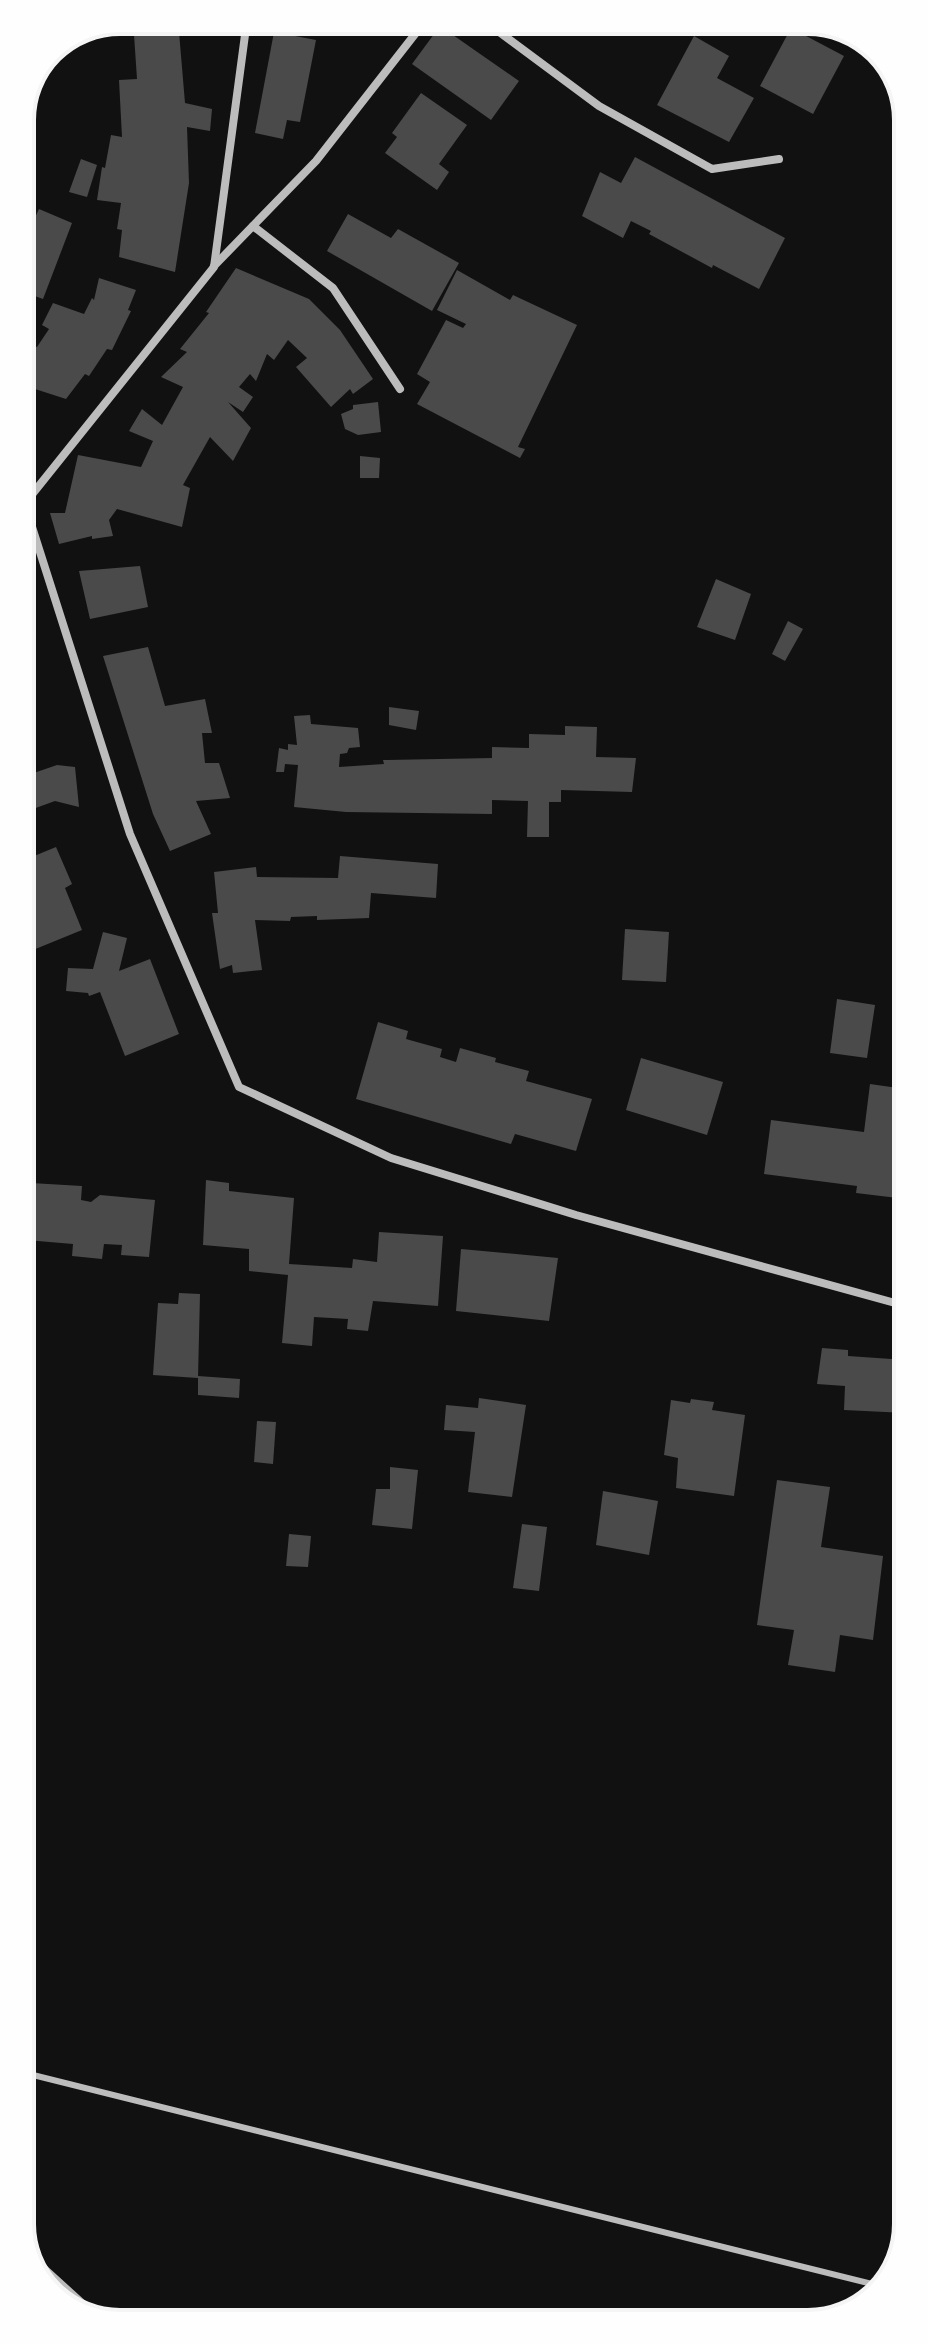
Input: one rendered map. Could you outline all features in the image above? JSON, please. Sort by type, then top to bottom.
[{"type":"street","points":[[214,267],[245,34]]},
{"type":"street","points":[[34,492],[214,267],[316,161],[415,34]]},
{"type":"street","points":[[502,34],[599,106],[712,169],[779,159]]},
{"type":"street","points":[[253,226],[333,288],[400,389]]},
{"type":"street","points":[[34,540],[130,834],[239,1087],[391,1158],[576,1215],[894,1303]]},
{"type":"lane","points":[[34,2075],[870,2284]]},
{"type":"lane","points":[[50,2272],[79,2299]]},
{"type":"building","points":[[134,34],[179,34],[185,103],[212,109],[210,131],[187,127],[189,183],[175,272],[119,257],[122,230],[117,229],[121,203],[97,200],[111,135],[122,137],[119,80],[137,79]]},
{"type":"building","points":[[274,34],[316,40],[300,122],[287,120],[283,139],[255,133]]},
{"type":"building","points":[[434,34],[451,34],[519,81],[491,120],[412,64]]},
{"type":"building","points":[[788,34],[802,34],[844,56],[813,114],[760,86]]},
{"type":"building","points":[[694,36],[729,56],[717,78],[754,98],[729,142],[657,105]]},
{"type":"building","points":[[421,93],[467,125],[439,164],[449,172],[437,190],[385,153],[397,137],[392,133]]},
{"type":"building","points":[[635,157],[785,238],[759,289],[713,265],[712,268],[631,221],[623,238],[582,216],[600,172],[621,183]]},
{"type":"building","points":[[81,159],[97,165],[87,197],[69,192]]},
{"type":"building","points":[[39,209],[72,223],[43,299],[34,296],[34,220]]},
{"type":"building","points":[[348,214],[391,238],[398,229],[459,263],[432,311],[327,251]]},
{"type":"building","points":[[236,268],[309,299],[340,330],[373,379],[353,394],[350,389],[331,407],[296,367],[307,358],[288,340],[274,360],[267,354],[256,381],[250,374],[239,387],[253,397],[243,412],[228,402],[251,428],[233,461],[210,437],[183,485],[190,488],[182,527],[117,509],[109,520],[113,536],[92,539],[92,536],[59,544],[50,513],[65,513],[78,455],[141,467],[153,441],[129,431],[142,409],[162,425],[183,387],[161,377],[187,352],[180,349],[209,313],[206,312]]},
{"type":"building","points":[[457,270],[510,300],[513,295],[577,325],[518,447],[525,449],[520,458],[417,404],[430,382],[417,374],[446,320],[463,328],[466,324],[437,310]]},
{"type":"building","points":[[99,278],[136,290],[128,310],[131,311],[112,350],[107,349],[89,376],[85,374],[66,399],[35,389],[34,392],[34,346],[37,347],[49,329],[42,325],[53,303],[84,314],[92,298],[94,300]]},
{"type":"building","points":[[378,402],[381,432],[358,435],[345,429],[341,414],[353,409],[353,405]]},
{"type":"building","points":[[360,456],[380,458],[379,478],[360,478]]},
{"type":"building","points":[[140,566],[148,607],[90,619],[79,571]]},
{"type":"building","points":[[716,579],[751,594],[735,640],[697,627]]},
{"type":"building","points":[[788,621],[803,629],[785,661],[772,654]]},
{"type":"building","points":[[148,647],[165,706],[205,699],[212,733],[202,733],[205,763],[219,763],[230,798],[196,801],[211,834],[170,851],[153,814],[103,656]]},
{"type":"building","points":[[389,707],[419,711],[416,730],[389,725]]},
{"type":"building","points":[[310,715],[311,724],[358,728],[360,747],[349,748],[347,753],[340,754],[339,767],[384,764],[383,760],[492,758],[492,747],[529,748],[529,734],[565,735],[565,726],[597,727],[596,757],[636,758],[632,792],[561,790],[561,802],[549,802],[549,837],[527,837],[528,801],[492,800],[492,814],[346,812],[294,807],[298,765],[285,764],[284,772],[276,772],[279,748],[288,750],[288,744],[297,745],[294,716]]},
{"type":"building","points":[[57,765],[75,767],[79,807],[55,801],[34,809],[34,773]]},
{"type":"building","points":[[56,847],[72,884],[65,888],[82,930],[34,950],[34,856]]},
{"type":"building","points":[[340,856],[438,864],[436,898],[371,893],[369,918],[317,920],[317,916],[291,917],[290,921],[255,920],[262,970],[233,973],[232,965],[220,969],[212,913],[218,913],[214,872],[256,867],[257,877],[338,878]]},
{"type":"building","points":[[625,929],[669,932],[666,982],[622,980]]},
{"type":"building","points":[[103,932],[127,938],[119,971],[150,959],[179,1034],[125,1056],[100,992],[89,996],[88,993],[66,991],[68,968],[93,969]]},
{"type":"building","points":[[837,999],[875,1005],[867,1058],[830,1053]]},
{"type":"building","points":[[378,1022],[408,1031],[406,1039],[442,1049],[440,1057],[456,1062],[460,1048],[529,1071],[526,1081],[592,1099],[576,1151],[515,1134],[511,1144],[356,1099]]},
{"type":"building","points":[[641,1058],[723,1082],[707,1135],[626,1110]]},
{"type":"building","points":[[870,1084],[894,1087],[894,1198],[856,1193],[857,1186],[764,1174],[771,1120],[864,1132]]},
{"type":"building","points":[[206,1180],[229,1183],[229,1191],[294,1198],[289,1264],[352,1268],[353,1259],[377,1262],[379,1232],[443,1236],[438,1306],[373,1301],[368,1331],[347,1329],[348,1319],[314,1317],[312,1346],[282,1343],[288,1275],[249,1271],[249,1249],[203,1245]]},
{"type":"building","points":[[34,1183],[82,1186],[81,1200],[91,1202],[100,1195],[155,1200],[149,1257],[121,1255],[122,1245],[104,1244],[102,1259],[72,1256],[73,1244],[34,1241]]},
{"type":"building","points":[[461,1249],[558,1258],[549,1321],[456,1311]]},
{"type":"building","points":[[179,1293],[200,1294],[198,1378],[153,1375],[158,1303],[178,1304]]},
{"type":"building","points":[[822,1348],[848,1350],[848,1356],[894,1359],[894,1412],[844,1410],[845,1386],[817,1384]]},
{"type":"building","points":[[198,1376],[240,1379],[239,1398],[198,1395]]},
{"type":"building","points":[[479,1398],[526,1405],[512,1497],[468,1492],[475,1432],[444,1430],[446,1405],[478,1408]]},
{"type":"building","points":[[691,1399],[714,1402],[712,1410],[745,1415],[734,1496],[676,1488],[678,1458],[664,1455],[671,1400],[690,1403]]},
{"type":"building","points":[[257,1421],[276,1422],[273,1464],[254,1462]]},
{"type":"building","points":[[390,1467],[418,1470],[412,1529],[372,1525],[376,1489],[390,1489]]},
{"type":"building","points":[[777,1480],[830,1487],[821,1547],[883,1556],[873,1640],[840,1635],[835,1672],[788,1665],[794,1630],[757,1625]]},
{"type":"building","points":[[603,1491],[658,1501],[649,1555],[596,1545]]},
{"type":"building","points":[[522,1524],[547,1527],[539,1591],[513,1588]]},
{"type":"building","points":[[289,1534],[311,1536],[308,1567],[286,1566]]}]
